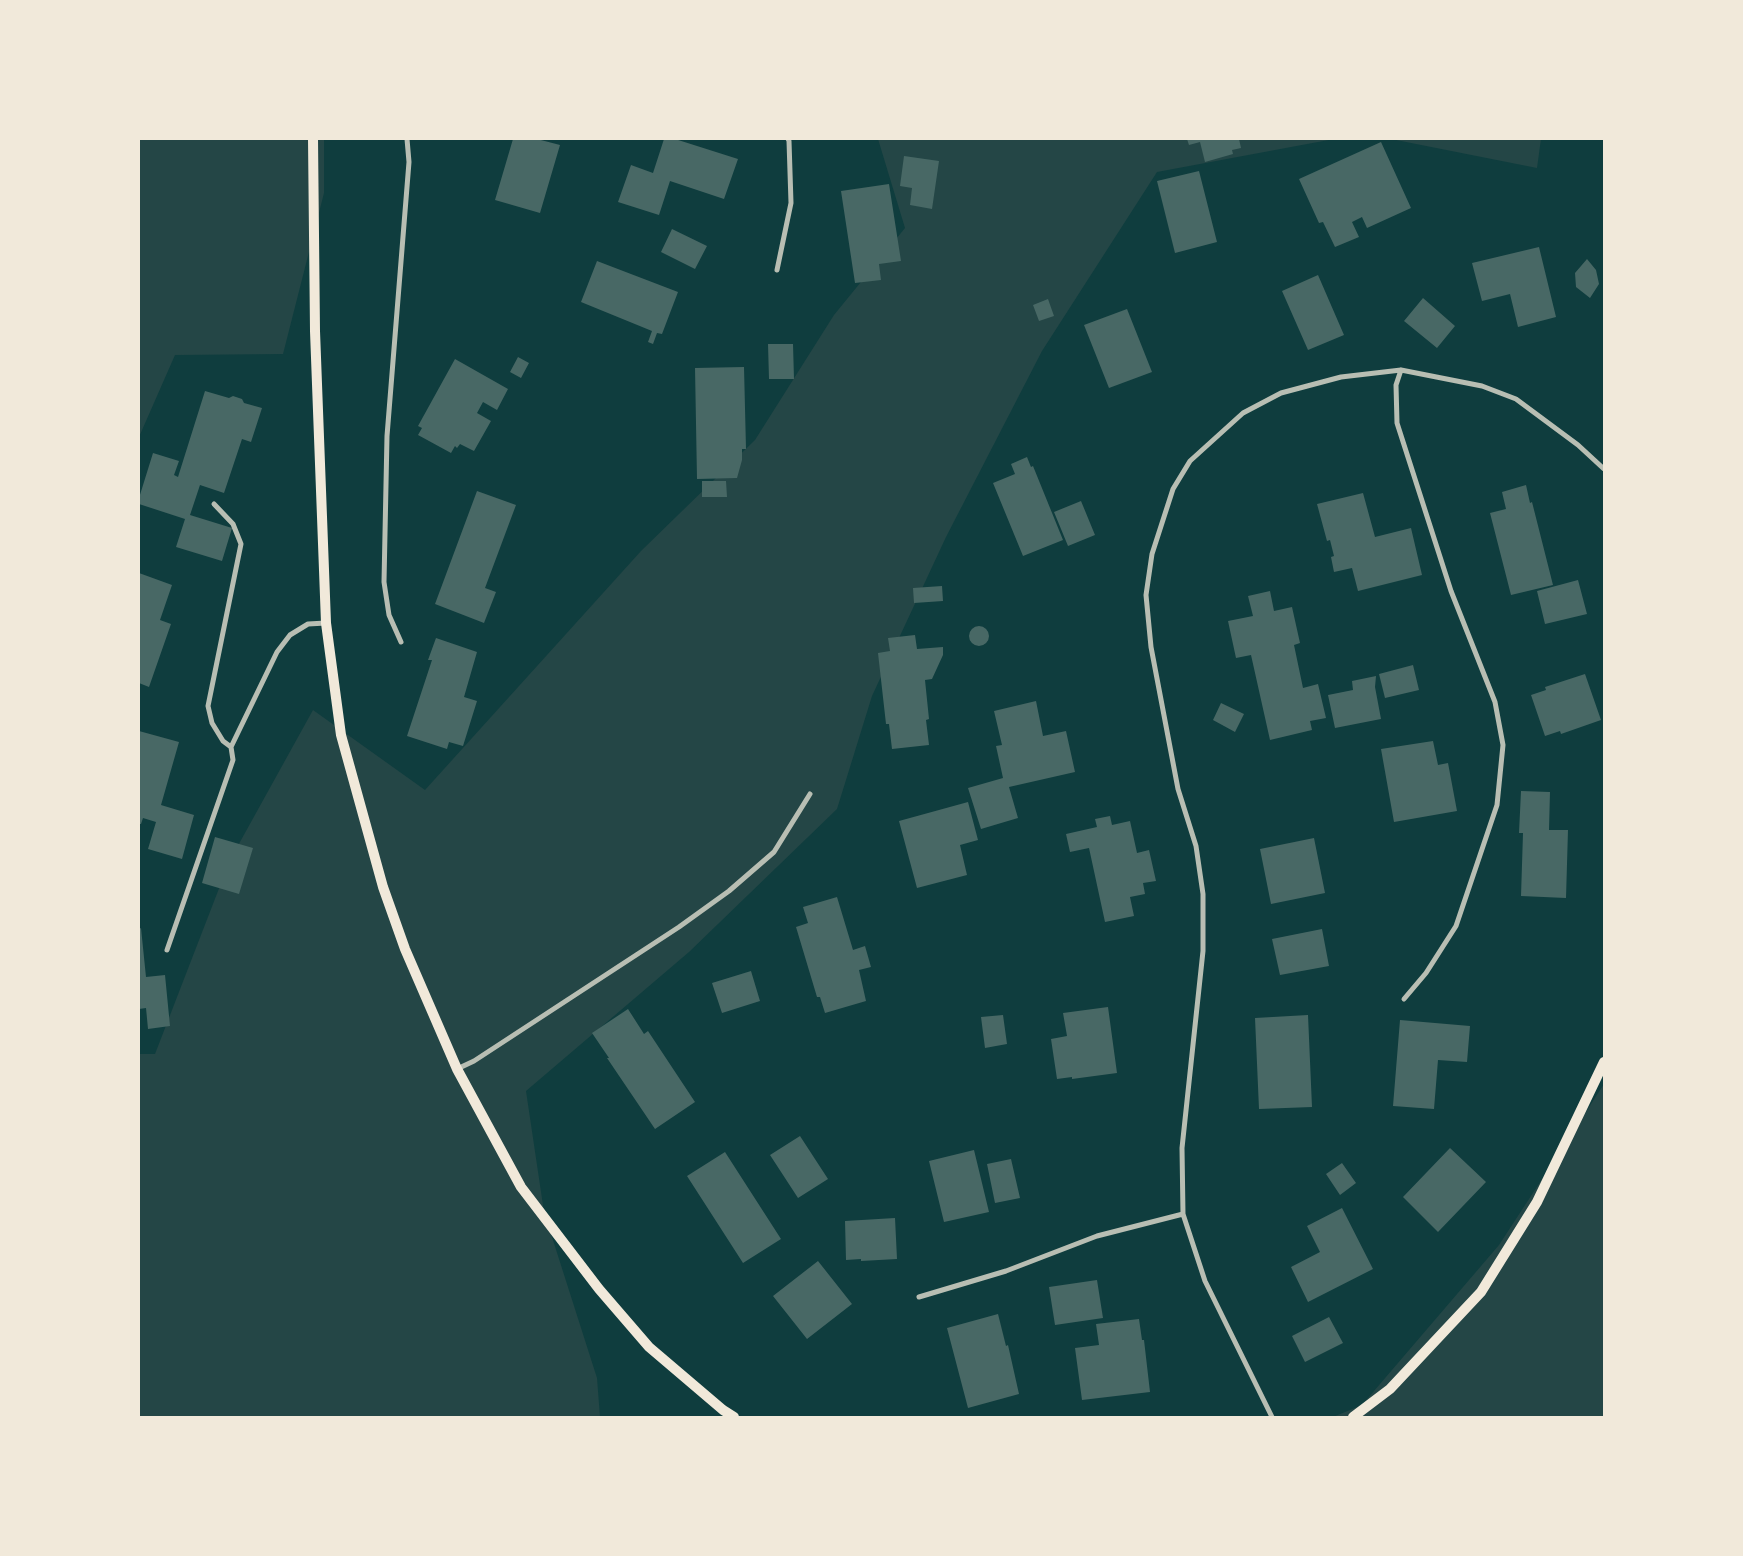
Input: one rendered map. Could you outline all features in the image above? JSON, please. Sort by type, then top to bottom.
[{"type":"main road","points":[[313,139],[316,340],[326,623],[341,735],[383,887],[405,949],[458,1069],[520,1187],[599,1290],[649,1347],[723,1410],[734,1417]]},
{"type":"main road","points":[[1353,1417],[1390,1389],[1480,1292],[1537,1202],[1604,1062]]},
{"type":"street","points":[[401,642],[389,614],[384,582],[387,436],[409,162],[407,139]]},
{"type":"street","points":[[776,270],[791,203],[788,139]]},
{"type":"street","points":[[1401,370],[1396,385],[1397,423],[1451,591],[1495,702],[1503,745],[1497,805],[1456,926],[1426,973],[1404,999]]},
{"type":"street","points":[[1272,1417],[1204,1281],[1183,1214],[1182,1148],[1203,951],[1203,894],[1196,846],[1178,789],[1151,647],[1146,595],[1152,554],[1173,488],[1190,461],[1243,412],[1281,393],[1341,378],[1401,370],[1482,386],[1516,398],[1578,445],[1604,469]]},
{"type":"street","points":[[214,504],[232,524],[241,544],[208,706],[212,723],[223,741],[231,747]]},
{"type":"street","points":[[167,950],[233,760],[231,747],[277,652],[290,634],[308,624],[326,623]]},
{"type":"street","points":[[458,1069],[474,1061],[679,927],[728,891],[774,852],[810,794]]},
{"type":"street","points":[[919,1297],[1006,1271],[1097,1236],[1183,1214]]},
{"type":"shaded area","points":[[139,139],[324,139],[324,193],[283,354],[175,355],[139,437]]},
{"type":"shaded area","points":[[878,139],[1334,139],[1157,172],[1042,351],[946,537],[872,696],[837,809],[689,952],[526,1091],[544,1212],[597,1378],[600,1417],[139,1417],[139,1054],[155,1054],[230,860],[313,710],[425,790],[641,551],[755,440],[834,315],[905,228]]},
{"type":"shaded area","points":[[1391,139],[1541,139],[1537,168]]},
{"type":"shaded area","points":[[1604,1084],[1604,1417],[1333,1417],[1362,1405],[1499,1245]]},
{"type":"building","points":[[513,139],[537,139],[560,145],[540,213],[495,200]]},
{"type":"building","points":[[664,139],[675,139],[738,159],[724,199],[670,181],[659,215],[618,202],[631,165],[653,173]]},
{"type":"building","points":[[1187,139],[1239,139],[1241,148],[1232,150],[1233,154],[1205,162],[1200,142],[1189,145]]},
{"type":"building","points":[[1381,142],[1411,208],[1367,228],[1362,217],[1352,222],[1359,237],[1335,247],[1323,222],[1319,223],[1299,179]]},
{"type":"building","points":[[904,156],[939,161],[932,209],[910,205],[912,188],[900,186]]},
{"type":"building","points":[[1199,171],[1217,242],[1175,253],[1157,181]]},
{"type":"building","points":[[889,184],[901,261],[879,264],[881,280],[855,283],[841,191]]},
{"type":"building","points":[[672,229],[707,246],[695,269],[661,252]]},
{"type":"building","points":[[1539,247],[1556,317],[1518,327],[1510,294],[1482,301],[1472,263]]},
{"type":"building","points":[[1587,259],[1596,270],[1599,284],[1590,298],[1576,287],[1575,273]]},
{"type":"building","points":[[597,261],[678,292],[662,334],[657,333],[653,344],[648,342],[652,331],[581,302]]},
{"type":"building","points":[[1318,275],[1344,335],[1308,350],[1282,291]]},
{"type":"building","points":[[1423,298],[1455,326],[1437,348],[1404,321]]},
{"type":"building","points":[[1048,299],[1054,316],[1039,321],[1033,305]]},
{"type":"building","points":[[1127,309],[1152,372],[1109,388],[1084,325]]},
{"type":"building","points":[[768,344],[793,344],[794,379],[769,379]]},
{"type":"building","points":[[518,357],[529,363],[521,378],[510,372]]},
{"type":"building","points":[[455,359],[508,389],[497,410],[483,402],[477,413],[491,421],[474,451],[460,444],[457,448],[455,446],[451,453],[418,435],[422,428],[418,426]]},
{"type":"building","points":[[744,367],[746,449],[742,449],[742,460],[737,478],[697,479],[695,368]]},
{"type":"building","points":[[205,391],[229,398],[233,396],[242,399],[244,403],[262,408],[251,442],[242,439],[224,493],[200,485],[190,515],[232,528],[222,561],[176,547],[185,519],[139,504],[139,498],[153,453],[179,461],[174,475],[178,477]]},
{"type":"building","points":[[1027,457],[1031,467],[1033,466],[1063,540],[1023,556],[993,483],[1015,474],[1011,464]]},
{"type":"building","points":[[702,481],[726,481],[727,497],[702,497]]},
{"type":"building","points":[[1526,485],[1553,585],[1511,595],[1490,513],[1506,509],[1502,492]]},
{"type":"building","points":[[477,491],[516,505],[485,588],[496,592],[484,623],[435,604]]},
{"type":"building","points":[[1363,493],[1375,537],[1411,528],[1422,575],[1358,591],[1352,568],[1334,572],[1331,557],[1334,556],[1330,540],[1327,541],[1317,504]]},
{"type":"building","points":[[1081,501],[1095,535],[1068,546],[1054,512]]},
{"type":"building","points":[[139,573],[172,585],[160,620],[171,624],[149,687],[139,683]]},
{"type":"building","points":[[1578,580],[1587,614],[1545,624],[1537,591]]},
{"type":"building","points":[[942,586],[943,601],[914,603],[913,588]]},
{"type":"building","points":[[1270,591],[1274,611],[1292,607],[1300,643],[1294,645],[1303,688],[1318,684],[1326,718],[1310,721],[1312,730],[1270,740],[1251,655],[1236,658],[1228,621],[1253,616],[1248,596]]},
{"type":"building","points":[[979,626],[986,629],[989,636],[986,643],[979,646],[972,643],[969,636],[972,629]]},
{"type":"building","points":[[915,635],[917,649],[943,647],[943,655],[932,679],[925,680],[929,719],[926,720],[929,745],[892,749],[889,724],[886,724],[878,653],[890,651],[888,638]]},
{"type":"building","points":[[436,638],[477,652],[464,697],[477,701],[463,746],[449,742],[447,749],[407,736],[432,660],[428,660]]},
{"type":"building","points":[[1413,665],[1419,690],[1385,698],[1379,674]]},
{"type":"building","points":[[1585,674],[1601,720],[1561,734],[1560,731],[1545,736],[1531,695],[1546,690],[1545,687]]},
{"type":"building","points":[[1376,676],[1375,687],[1381,719],[1335,728],[1328,695],[1353,690],[1352,681]]},
{"type":"building","points":[[1036,701],[1043,736],[1066,731],[1075,772],[1009,787],[1018,818],[981,829],[968,788],[1003,778],[996,746],[1002,745],[994,711]]},
{"type":"building","points":[[1221,703],[1244,714],[1235,732],[1213,720]]},
{"type":"building","points":[[139,731],[179,742],[161,805],[194,815],[182,859],[148,849],[156,822],[143,818],[141,824],[139,824]]},
{"type":"building","points":[[1433,741],[1438,765],[1448,763],[1457,811],[1394,822],[1381,749]]},
{"type":"building","points":[[1521,791],[1550,792],[1549,830],[1568,830],[1566,898],[1521,896],[1523,833],[1519,833]]},
{"type":"building","points":[[968,802],[978,840],[960,845],[967,875],[917,888],[899,821]]},
{"type":"building","points":[[1110,816],[1112,825],[1130,821],[1137,853],[1149,850],[1156,881],[1143,883],[1145,894],[1130,897],[1134,916],[1105,922],[1089,848],[1070,852],[1066,834],[1097,827],[1095,819]]},
{"type":"building","points":[[215,837],[253,848],[239,894],[202,883]]},
{"type":"building","points":[[1314,838],[1325,893],[1271,904],[1260,849]]},
{"type":"building","points":[[837,897],[853,950],[865,946],[871,967],[859,970],[866,1001],[825,1013],[820,997],[817,997],[796,927],[808,923],[803,907]]},
{"type":"building","points":[[141,928],[146,977],[165,975],[170,1026],[148,1029],[146,1008],[139,1009],[139,929]]},
{"type":"building","points":[[1322,929],[1329,966],[1280,975],[1272,939]]},
{"type":"building","points":[[751,971],[760,1001],[722,1013],[712,983]]},
{"type":"building","points":[[1108,1007],[1117,1073],[1057,1079],[1051,1039],[1067,1036],[1063,1013]]},
{"type":"building","points":[[628,1009],[644,1034],[648,1031],[695,1102],[655,1129],[592,1033]]},
{"type":"building","points":[[1003,1015],[1007,1044],[985,1048],[981,1017]]},
{"type":"building","points":[[1308,1015],[1312,1107],[1259,1109],[1255,1018]]},
{"type":"building","points":[[1400,1020],[1470,1026],[1467,1062],[1438,1060],[1434,1109],[1393,1106]]},
{"type":"building","points":[[800,1136],[828,1179],[798,1198],[770,1155]]},
{"type":"building","points":[[1450,1148],[1486,1182],[1438,1232],[1403,1197]]},
{"type":"building","points":[[974,1150],[989,1212],[944,1222],[929,1161]]},
{"type":"building","points":[[725,1152],[781,1239],[743,1263],[687,1176]]},
{"type":"building","points":[[1011,1159],[1020,1198],[995,1203],[987,1164]]},
{"type":"building","points":[[1342,1163],[1356,1183],[1340,1195],[1326,1174]]},
{"type":"building","points":[[1342,1208],[1373,1269],[1308,1302],[1291,1267],[1320,1252],[1307,1226]]},
{"type":"building","points":[[895,1218],[897,1259],[846,1260],[845,1221]]},
{"type":"building","points":[[818,1261],[852,1304],[807,1339],[773,1296]]},
{"type":"building","points":[[1097,1280],[1103,1318],[1055,1325],[1049,1287]]},
{"type":"building","points":[[998,1314],[1006,1346],[1008,1345],[1019,1394],[968,1408],[947,1328]]},
{"type":"building","points":[[1329,1317],[1343,1343],[1305,1362],[1292,1336]]},
{"type":"building","points":[[1139,1319],[1142,1340],[1144,1340],[1150,1392],[1082,1400],[1075,1348],[1099,1345],[1096,1324]]}]
